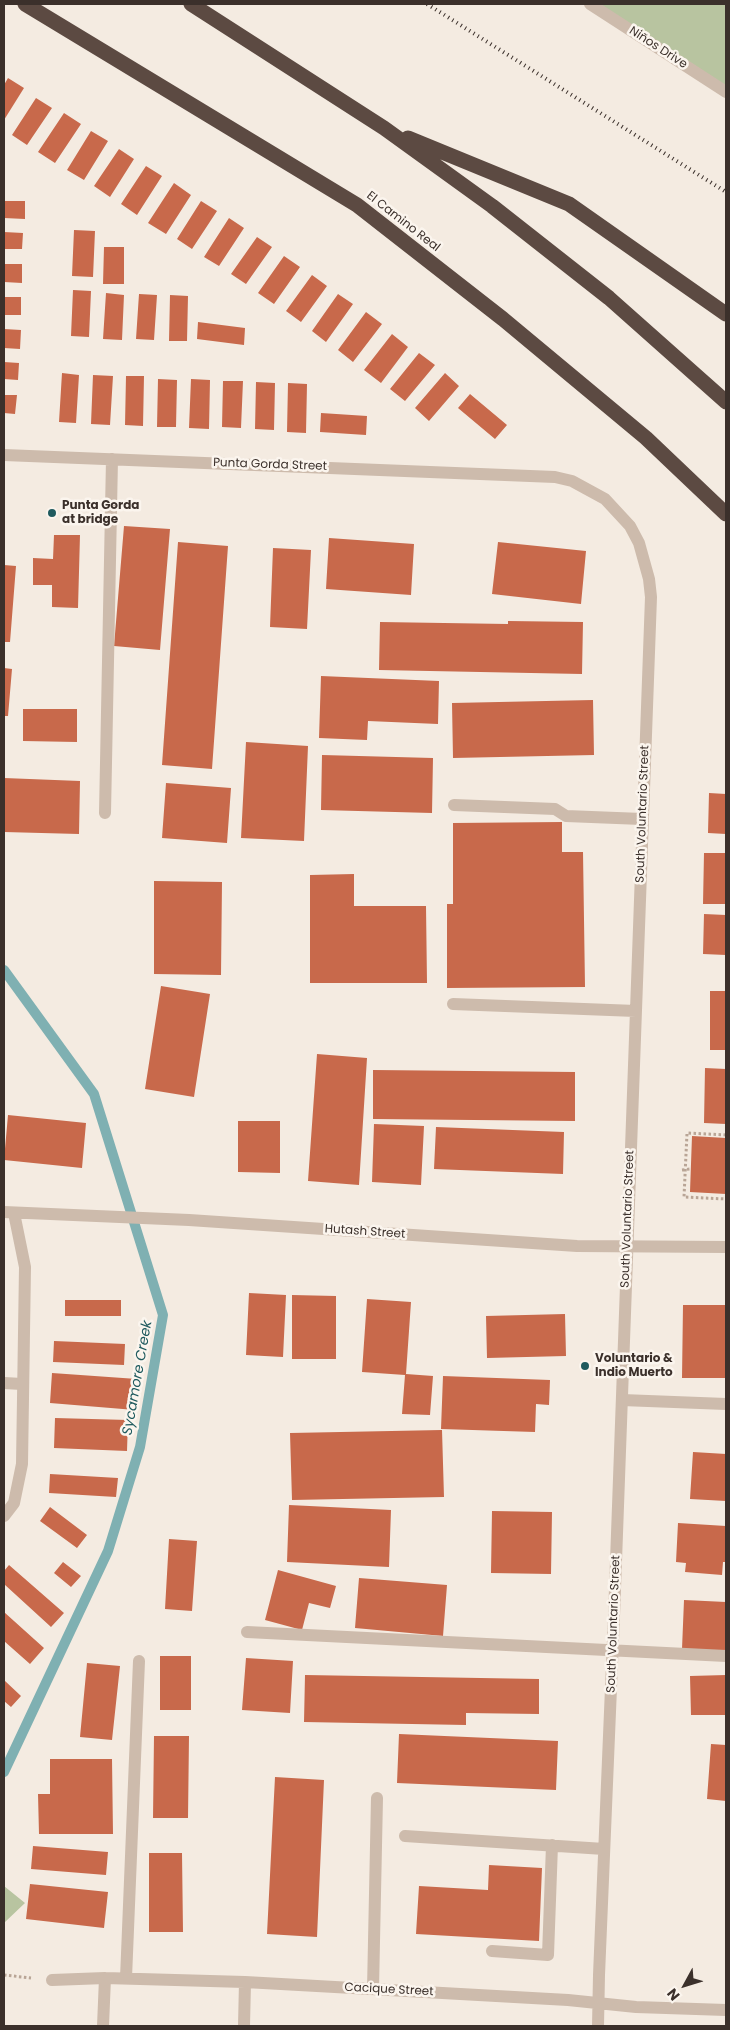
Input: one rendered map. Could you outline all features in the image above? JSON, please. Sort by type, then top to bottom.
[{"type":"highway","name":"El Camino Real","points":[[25,4],[357,205],[503,320],[646,438],[726,514]]},
{"type":"highway","points":[[191,4],[384,128],[492,206],[609,298],[726,402]]},
{"type":"highway","points":[[384,128],[569,204],[726,314]]},
{"type":"street","name":"Niños Drive","points":[[590,4],[726,92]]},
{"type":"street","name":"Punta Gorda Street","points":[[4,455],[536,475]]},
{"type":"street","points":[[105,813],[112,459]]},
{"type":"street","name":"South Voluntario Street","points":[[536,475],[572,482],[605,499],[630,526],[639,543],[646,560],[651,597],[613,1650],[598,1974],[598,2026]]},
{"type":"street","points":[[454,805],[555,808],[566,816],[642,819]]},
{"type":"street","points":[[452,1004],[636,1011]]},
{"type":"street","points":[[4,1516],[14,1504],[22,1464],[25,1267],[9,1212]]},
{"type":"street","name":"Hutash Street","points":[[9,1212],[189,1220],[577,1246],[726,1248]]},
{"type":"street","points":[[4,1383],[22,1384]]},
{"type":"street","points":[[622,1400],[726,1404]]},
{"type":"street","points":[[247,1632],[726,1656]]},
{"type":"street","points":[[126,1978],[139,1661]]},
{"type":"street","points":[[373,1989],[377,1798]]},
{"type":"street","points":[[405,1836],[604,1849]]},
{"type":"street","points":[[492,1951],[548,1955],[552,1845]]},
{"type":"street","points":[[103,2026],[105,1978]]},
{"type":"street","name":"Cacique Street","points":[[52,1980],[126,1978],[245,1982],[726,2010]]},
{"type":"street","points":[[244,2026],[245,1982]]},
{"type":"path","points":[[726,1135],[687,1133],[684,1169],[684,1197],[726,1199]]},
{"type":"path","points":[[684,1169],[690,1169]]},
{"type":"green space","points":[[590,4],[726,4],[726,92]]},
{"type":"green space","points":[[4,1886],[25,1903],[4,1923]]},
{"type":"building","points":[[8,78],[24,88],[4,120],[4,85]]},
{"type":"building","points":[[36,98],[52,108],[27,145],[12,135]]},
{"type":"building","points":[[64,113],[81,124],[55,163],[38,152]]},
{"type":"building","points":[[91,131],[108,141],[84,180],[67,170]]},
{"type":"building","points":[[119,149],[134,159],[110,197],[94,186]]},
{"type":"building","points":[[146,166],[162,176],[137,215],[121,204]]},
{"type":"building","points":[[174,183],[191,195],[166,234],[148,223]]},
{"type":"building","points":[[4,201],[25,201],[25,219],[4,218]]},
{"type":"building","points":[[201,201],[217,211],[192,249],[177,239]]},
{"type":"building","points":[[229,218],[244,228],[219,266],[204,257]]},
{"type":"building","points":[[74,230],[95,231],[93,277],[72,276]]},
{"type":"building","points":[[4,232],[23,233],[22,249],[4,249]]},
{"type":"building","points":[[257,237],[272,247],[246,284],[231,274]]},
{"type":"building","points":[[104,247],[124,247],[124,284],[103,284]]},
{"type":"building","points":[[284,256],[300,267],[274,304],[258,293]]},
{"type":"building","points":[[4,264],[22,264],[22,283],[4,282]]},
{"type":"building","points":[[312,275],[327,286],[301,322],[286,311]]},
{"type":"building","points":[[73,290],[91,291],[89,337],[71,336]]},
{"type":"building","points":[[106,293],[124,295],[122,340],[103,339]]},
{"type":"building","points":[[139,294],[157,295],[154,340],[136,339]]},
{"type":"building","points":[[338,294],[353,304],[326,342],[312,331]]},
{"type":"building","points":[[170,295],[188,296],[187,341],[169,341]]},
{"type":"building","points":[[4,297],[21,297],[21,315],[4,315]]},
{"type":"building","points":[[366,312],[382,324],[353,362],[338,350]]},
{"type":"building","points":[[198,322],[245,328],[244,345],[197,339]]},
{"type":"building","points":[[4,329],[21,330],[20,349],[4,348]]},
{"type":"building","points":[[392,334],[408,347],[381,383],[364,370]]},
{"type":"building","points":[[419,353],[435,365],[405,401],[390,389]]},
{"type":"building","points":[[4,362],[19,363],[18,380],[4,379]]},
{"type":"building","points":[[62,373],[79,375],[76,423],[59,422]]},
{"type":"building","points":[[445,373],[459,386],[429,421],[415,408]]},
{"type":"building","points":[[93,375],[113,376],[110,425],[91,424]]},
{"type":"building","points":[[126,376],[144,376],[143,426],[125,425]]},
{"type":"building","points":[[158,379],[177,380],[176,427],[157,427]]},
{"type":"building","points":[[191,379],[210,380],[209,429],[189,428]]},
{"type":"building","points":[[223,381],[243,381],[241,428],[222,427]]},
{"type":"building","points":[[256,382],[275,383],[274,430],[255,429]]},
{"type":"building","points":[[288,383],[307,384],[306,433],[287,432]]},
{"type":"building","points":[[470,394],[507,425],[495,439],[458,408]]},
{"type":"building","points":[[4,395],[17,395],[15,414],[4,413]]},
{"type":"building","points":[[321,413],[367,416],[366,435],[320,432]]},
{"type":"building","points":[[124,526],[170,529],[160,650],[114,646]]},
{"type":"building","points":[[54,535],[80,535],[78,608],[52,607],[52,585],[33,585],[33,558],[53,559]]},
{"type":"building","points":[[329,538],[414,544],[411,595],[326,589]]},
{"type":"building","points":[[178,542],[228,546],[212,769],[162,765]]},
{"type":"building","points":[[498,542],[586,551],[581,604],[492,594]]},
{"type":"building","points":[[273,548],[311,550],[307,629],[270,627]]},
{"type":"building","points":[[4,565],[16,566],[10,642],[4,642]]},
{"type":"building","points":[[508,621],[583,622],[582,674],[379,670],[380,622],[508,624]]},
{"type":"building","points":[[4,668],[12,669],[8,716],[4,716]]},
{"type":"building","points":[[321,676],[439,681],[438,724],[368,721],[367,740],[319,738]]},
{"type":"building","points":[[593,700],[594,755],[453,758],[452,703]]},
{"type":"building","points":[[23,709],[77,709],[77,742],[23,741]]},
{"type":"building","points":[[246,742],[308,746],[304,841],[241,838]]},
{"type":"building","points":[[322,755],[433,758],[432,813],[321,810]]},
{"type":"building","points":[[4,778],[80,781],[79,834],[4,832]]},
{"type":"building","points":[[166,783],[231,788],[227,843],[162,838]]},
{"type":"building","points":[[709,793],[726,794],[726,834],[708,833]]},
{"type":"building","points":[[562,822],[562,852],[583,852],[585,987],[447,988],[447,904],[453,904],[453,823]]},
{"type":"building","points":[[704,853],[726,853],[726,904],[703,904]]},
{"type":"building","points":[[354,874],[354,906],[426,906],[427,983],[310,983],[310,875]]},
{"type":"building","points":[[154,881],[222,882],[221,975],[154,974]]},
{"type":"building","points":[[704,914],[726,915],[726,955],[703,954]]},
{"type":"building","points":[[161,986],[210,994],[194,1097],[145,1089]]},
{"type":"building","points":[[710,991],[726,991],[726,1050],[710,1050]]},
{"type":"building","points":[[317,1054],[367,1058],[359,1185],[308,1181]]},
{"type":"building","points":[[705,1068],[726,1069],[726,1124],[704,1123]]},
{"type":"building","points":[[373,1070],[575,1072],[575,1121],[373,1119]]},
{"type":"building","points":[[8,1115],[86,1123],[82,1168],[4,1160]]},
{"type":"building","points":[[238,1121],[280,1121],[280,1173],[238,1172]]},
{"type":"building","points":[[374,1124],[424,1126],[421,1185],[372,1182]]},
{"type":"building","points":[[436,1127],[564,1132],[563,1174],[434,1169]]},
{"type":"building","points":[[692,1136],[726,1138],[726,1194],[690,1192]]},
{"type":"building","points":[[249,1293],[286,1295],[283,1357],[246,1355]]},
{"type":"building","points":[[292,1295],[336,1296],[336,1359],[292,1359]]},
{"type":"building","points":[[367,1299],[411,1302],[406,1374],[433,1376],[430,1415],[402,1414],[405,1375],[362,1372]]},
{"type":"building","points":[[65,1300],[121,1300],[121,1316],[65,1316]]},
{"type":"building","points":[[683,1305],[726,1305],[726,1378],[682,1378]]},
{"type":"building","points":[[565,1314],[566,1356],[487,1358],[486,1316]]},
{"type":"building","points":[[54,1341],[125,1344],[124,1365],[53,1362]]},
{"type":"building","points":[[52,1373],[137,1379],[135,1410],[50,1403]]},
{"type":"building","points":[[443,1376],[550,1380],[549,1405],[536,1404],[535,1432],[441,1429]]},
{"type":"building","points":[[55,1418],[128,1420],[127,1451],[54,1448]]},
{"type":"building","points":[[442,1430],[444,1497],[292,1500],[290,1433]]},
{"type":"building","points":[[693,1452],[726,1454],[726,1501],[690,1499]]},
{"type":"building","points":[[50,1474],[118,1478],[116,1497],[49,1493]]},
{"type":"building","points":[[289,1505],[391,1510],[389,1567],[287,1562]]},
{"type":"building","points":[[50,1507],[87,1535],[77,1548],[40,1521]]},
{"type":"building","points":[[492,1511],[552,1512],[551,1574],[491,1573]]},
{"type":"building","points":[[678,1523],[726,1526],[726,1562],[723,1562],[722,1575],[685,1572],[686,1563],[676,1562]]},
{"type":"building","points":[[169,1539],[197,1541],[192,1611],[165,1609]]},
{"type":"building","points":[[63,1562],[81,1576],[71,1587],[54,1573]]},
{"type":"building","points":[[9,1565],[64,1613],[51,1627],[4,1584],[4,1571]]},
{"type":"building","points":[[278,1570],[336,1586],[330,1608],[309,1603],[302,1630],[265,1620]]},
{"type":"building","points":[[359,1578],[447,1585],[443,1636],[355,1628]]},
{"type":"building","points":[[684,1600],[726,1602],[726,1651],[682,1649]]},
{"type":"building","points":[[4,1612],[44,1648],[30,1664],[4,1641]]},
{"type":"building","points":[[160,1656],[191,1656],[191,1710],[160,1710]]},
{"type":"building","points":[[246,1658],[293,1661],[290,1713],[242,1710]]},
{"type":"building","points":[[87,1663],[120,1666],[112,1740],[80,1737]]},
{"type":"building","points":[[305,1675],[539,1679],[539,1714],[466,1713],[466,1725],[304,1722]]},
{"type":"building","points":[[726,1675],[726,1715],[691,1715],[690,1676]]},
{"type":"building","points":[[4,1680],[21,1696],[11,1707],[4,1701]]},
{"type":"building","points":[[399,1734],[558,1741],[556,1790],[397,1783]]},
{"type":"building","points":[[154,1736],[189,1736],[188,1818],[153,1818]]},
{"type":"building","points":[[711,1744],[726,1745],[726,1801],[707,1799]]},
{"type":"building","points":[[50,1759],[112,1759],[113,1834],[39,1834],[38,1794],[50,1794]]},
{"type":"building","points":[[275,1777],[324,1780],[317,1937],[267,1934]]},
{"type":"building","points":[[33,1846],[108,1852],[106,1875],[31,1869]]},
{"type":"building","points":[[149,1853],[182,1853],[183,1932],[149,1932]]},
{"type":"building","points":[[489,1865],[542,1868],[539,1941],[416,1934],[419,1886],[488,1890]]},
{"type":"building","points":[[30,1884],[108,1892],[104,1928],[26,1919]]},
{"type":"waterway","name":"Sycamore Creek","points":[[4,970],[94,1094],[163,1315],[140,1447],[108,1551],[4,1772]]},
{"type":"railway","points":[[427,4],[726,192]]},
{"type":"place","name":"Punta Gorda at bridge","points":[[52,513]]},
{"type":"place","name":"Voluntario & Indio Muerto","points":[[585,1366]]}]
